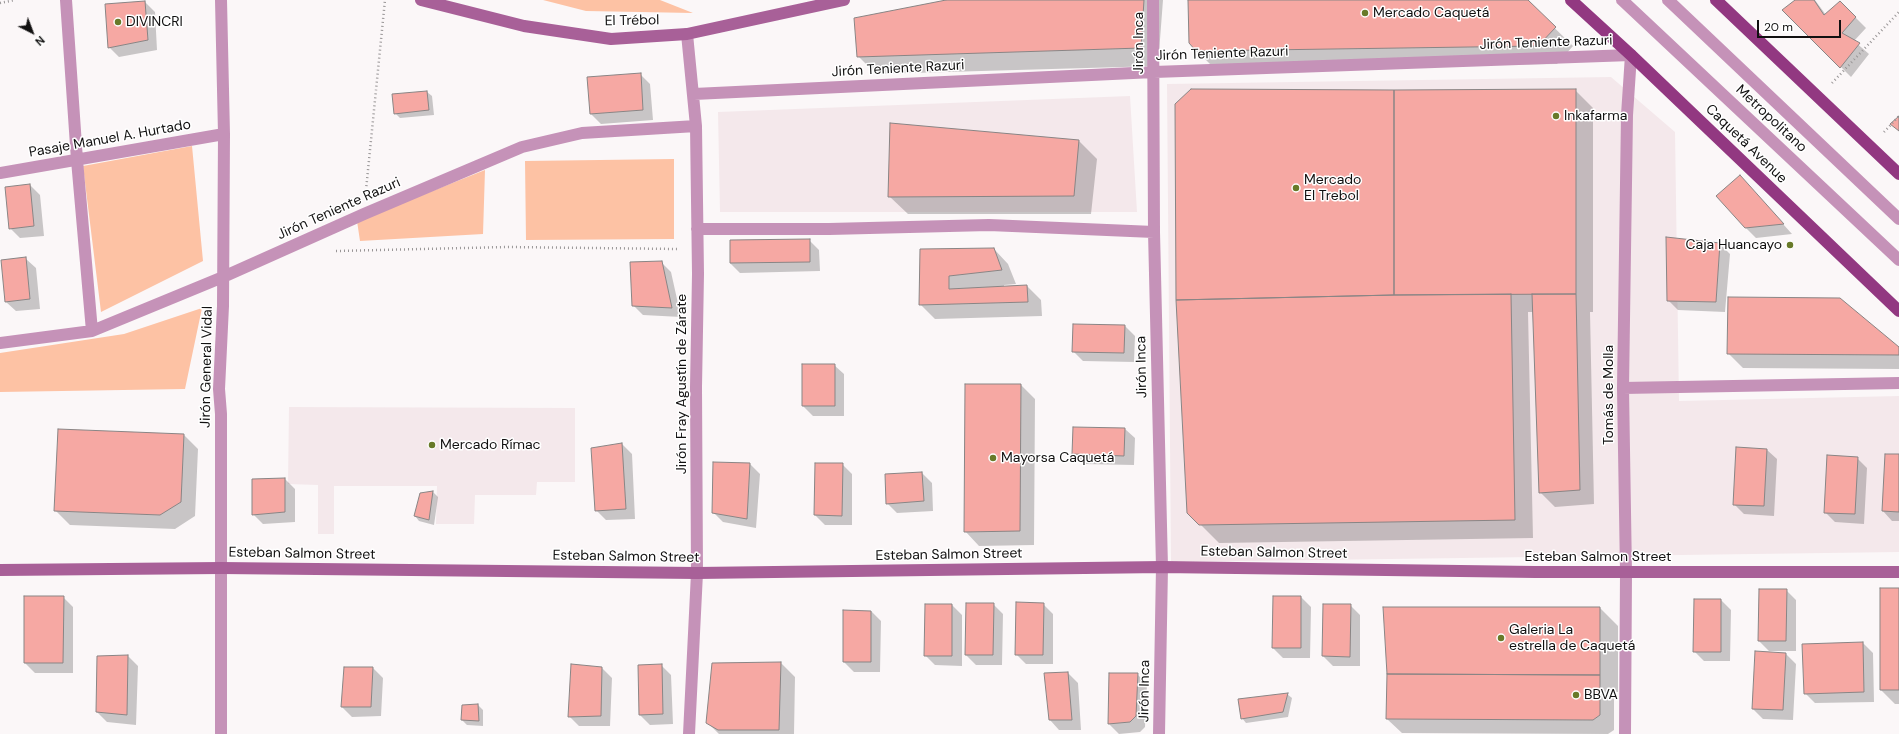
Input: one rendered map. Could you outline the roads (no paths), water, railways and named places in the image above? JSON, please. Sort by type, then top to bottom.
[{"type":"main road","name":"Caquetá Avenue","points":[[1571,0],[1631,55],[1899,311]]},
{"type":"main road","points":[[1716,0],[1899,174]]},
{"type":"street","points":[[66,0],[77,160],[92,331]]},
{"type":"street","name":"Jirón General Vidal","points":[[221,0],[224,134],[223,277],[219,389],[221,414],[221,734]]},
{"type":"street","name":"El Trébol","points":[[422,0],[524,26],[611,39],[687,34],[844,0]]},
{"type":"street","name":"Jirón Inca","points":[[1153,0],[1154,232],[1162,567],[1159,734]]},
{"type":"street","name":"Metropolitano","points":[[1622,0],[1899,260]]},
{"type":"street","name":"Metropolitano","points":[[1668,0],[1899,219]]},
{"type":"street","name":"Jirón Fray Agustín de Zárate","points":[[687,34],[696,126],[697,229],[697,573],[689,734]]},
{"type":"street","name":"Jirón Teniente Razuri","points":[[694,94],[1154,72],[1631,55]]},
{"type":"street","name":"Tomás de Molla","points":[[1625,734],[1626,573],[1623,388],[1627,114],[1631,55]]},
{"type":"street","name":"Jirón Teniente Razuri","points":[[0,343],[92,331],[223,277],[364,214],[522,147],[582,133],[696,126]]},
{"type":"street","name":"Pasaje Manuel A. Hurtado","points":[[0,173],[224,134]]},
{"type":"street","points":[[697,229],[829,229],[988,225],[1154,232]]},
{"type":"street","points":[[1623,388],[1899,383]]},
{"type":"street","name":"Esteban Salmon Street","points":[[0,570],[221,568],[697,573],[1162,567],[1626,573],[1899,572]]},
{"type":"place","name":"Mercado Caquetá","points":[[1365,13]]},
{"type":"place","name":"DIVINCRI","points":[[118,22]]},
{"type":"place","name":"Inkafarma","points":[[1556,116]]},
{"type":"place","name":"Mercado El Trebol","points":[[1296,188]]},
{"type":"place","name":"Caja Huancayo","points":[[1790,245]]},
{"type":"place","name":"Mercado Rímac","points":[[432,445]]},
{"type":"place","name":"Mayorsa Caquetá","points":[[993,458]]},
{"type":"place","name":"Galeria La estrella de Caquetá","points":[[1501,638]]},
{"type":"place","name":"BBVA","points":[[1576,695]]}]
